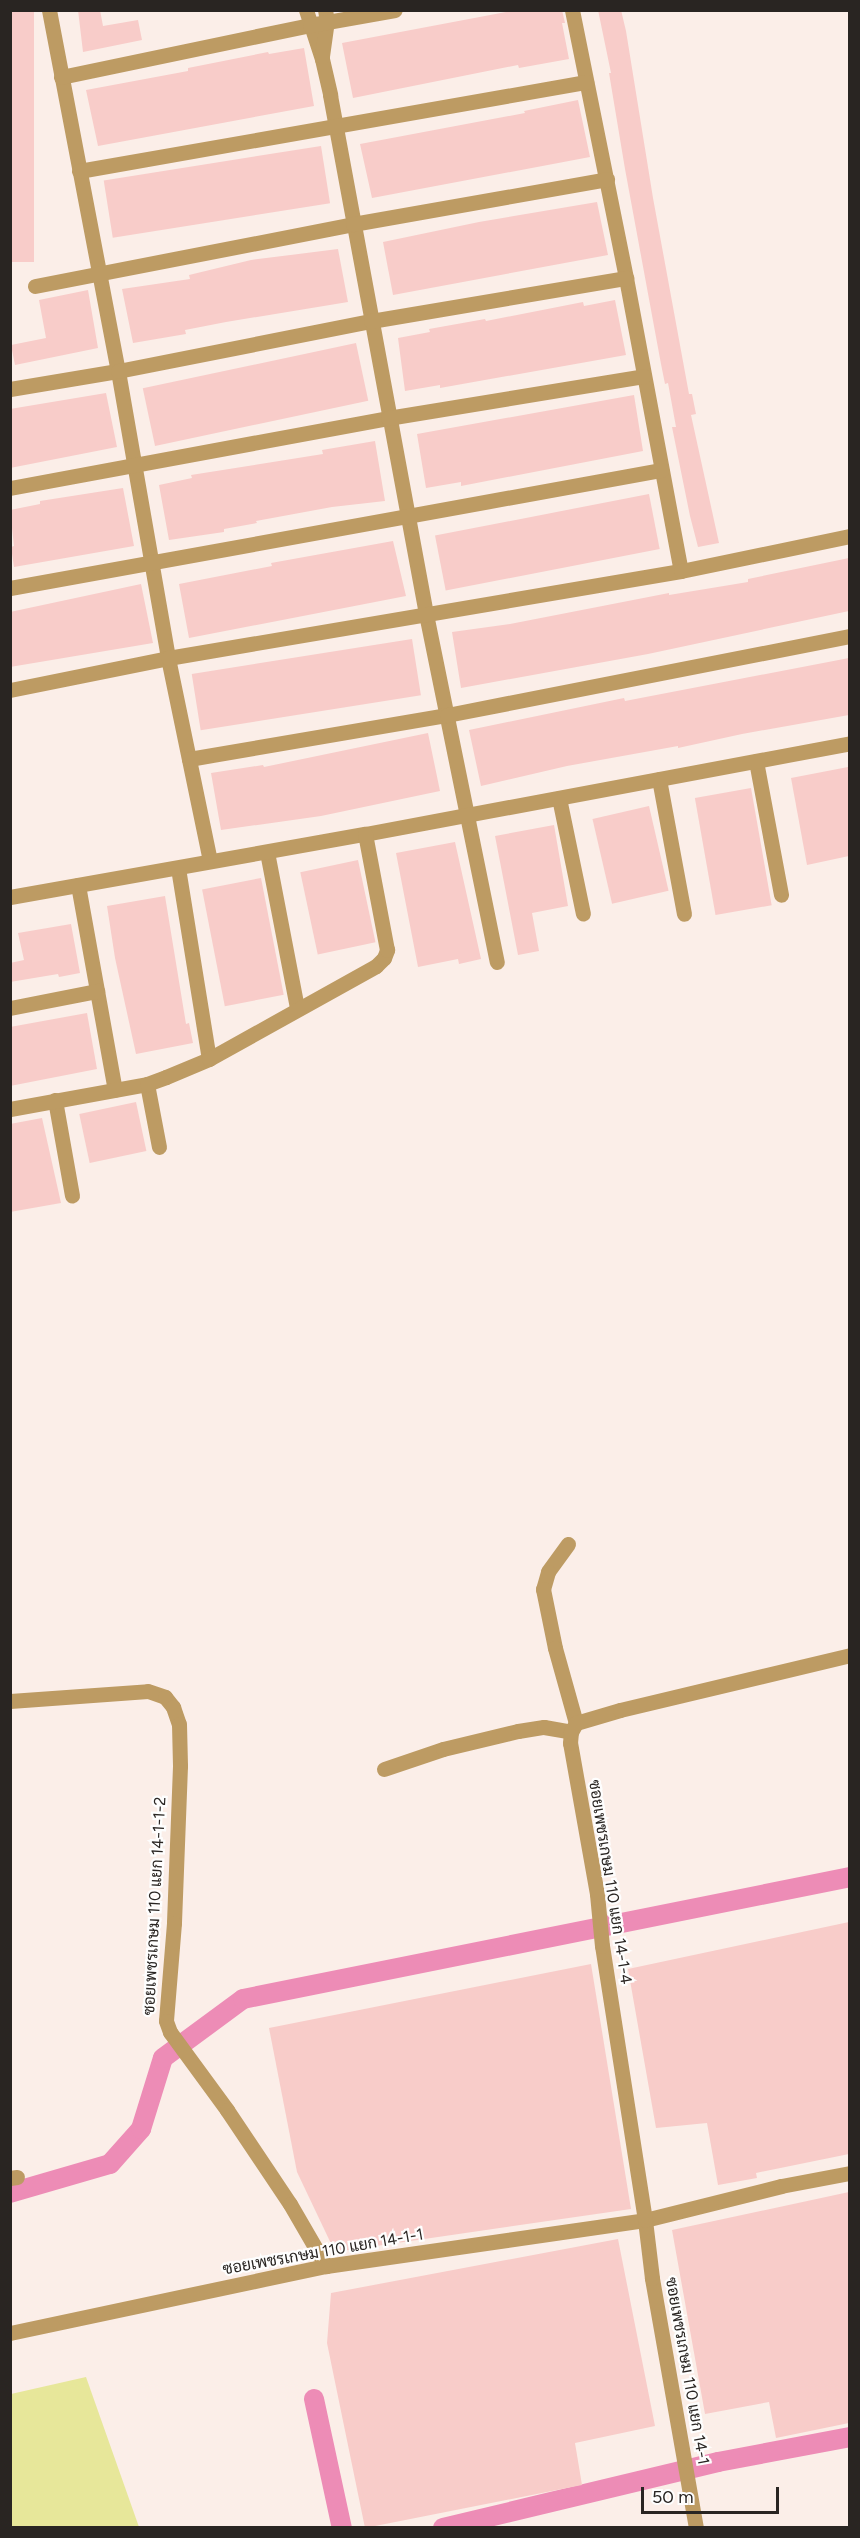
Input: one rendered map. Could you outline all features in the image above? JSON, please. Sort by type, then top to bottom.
[{"type":"street","points":[[49,10],[100,272],[168,658],[210,861]]},
{"type":"street","points":[[61,77],[308,18],[395,10]]},
{"type":"street","points":[[573,10],[681,571]]},
{"type":"street","points":[[322,59],[326,16]]},
{"type":"street","points":[[308,18],[322,59],[388,418],[497,962]]},
{"type":"street","points":[[79,171],[586,82]]},
{"type":"street","points":[[35,286],[352,224],[607,179]]},
{"type":"street","points":[[10,389],[118,371],[371,321],[626,278]]},
{"type":"street","points":[[10,488],[388,418],[644,376]]},
{"type":"street","points":[[10,588],[661,470]]},
{"type":"street","points":[[10,690],[168,658],[681,571],[849,536]]},
{"type":"street","points":[[189,759],[447,715],[849,636]]},
{"type":"street","points":[[10,897],[267,852],[849,743]]},
{"type":"street","points":[[756,761],[781,895]]},
{"type":"street","points":[[659,780],[684,914]]},
{"type":"street","points":[[559,798],[583,914]]},
{"type":"street","points":[[10,1109],[147,1084],[209,1059],[376,966],[384,958],[386,940],[365,834]]},
{"type":"street","points":[[267,852],[297,1008]]},
{"type":"street","points":[[178,868],[209,1059]]},
{"type":"street","points":[[78,885],[115,1090]]},
{"type":"street","points":[[10,1008],[97,992]]},
{"type":"street","points":[[147,1084],[159,1147]]},
{"type":"street","points":[[55,1100],[72,1195]]},
{"type":"street","name":"ซอยเพชรเกษม 110 แยก 14-1-4","points":[[568,1544],[548,1572],[543,1589],[574,1728],[570,1743],[596,1882],[602,1946],[645,2220]]},
{"type":"street","points":[[384,1769],[443,1749],[518,1731],[544,1727],[574,1728],[714,1686],[849,1655]]},
{"type":"street","name":"ซอยเพชรเกษม 110 แยก 14-1-1-2","points":[[10,1701],[148,1691],[165,1697],[173,1707],[179,1724],[180,1766],[174,1923],[166,2021],[170,2032],[214,2091],[290,2204],[326,2266]]},
{"type":"street","name":"ซอยเพชรเกษม 110 แยก 14-1-1","points":[[10,2333],[326,2266],[645,2220],[781,2186],[849,2173]]},
{"type":"street","name":"ซอยเพชรเกษม 110 แยก 14-1","points":[[645,2220],[652,2278],[696,2528]]},
{"type":"shaded area","points":[[86,2377],[139,2527],[11,2527],[11,2394]]},
{"type":"building","points":[[12,10],[34,10],[34,262],[12,262]]},
{"type":"building","points":[[78,10],[100,10],[103,26],[138,20],[142,40],[83,52]]},
{"type":"building","points":[[516,10],[562,10],[565,23],[562,23],[569,59],[519,68],[518,65],[353,98],[342,43]]},
{"type":"building","points":[[598,10],[621,10],[626,31],[653,198],[689,394],[692,394],[696,414],[691,415],[719,543],[698,547],[690,516],[672,427],[676,427],[668,383],[665,384],[661,364]]},
{"type":"building","points":[[304,48],[314,106],[98,146],[86,90],[188,71],[188,68],[268,52],[269,54]]},
{"type":"building","points":[[578,100],[590,157],[372,198],[360,144],[525,113],[524,111]]},
{"type":"building","points":[[321,146],[330,203],[113,238],[104,180]]},
{"type":"building","points":[[597,202],[608,255],[393,295],[383,242],[479,222]]},
{"type":"building","points":[[338,249],[348,302],[226,322],[185,330],[186,334],[133,343],[122,289],[190,279],[189,275],[251,260]]},
{"type":"building","points":[[88,290],[98,348],[15,365],[11,345],[46,338],[39,300]]},
{"type":"building","points":[[615,300],[626,355],[440,388],[440,385],[405,391],[398,338],[430,332],[429,329],[485,319],[486,321],[583,302],[584,306]]},
{"type":"building","points":[[356,343],[368,401],[155,446],[143,388]]},
{"type":"building","points":[[106,393],[117,447],[10,468],[10,409]]},
{"type":"building","points":[[634,395],[643,451],[461,486],[461,482],[426,488],[417,434]]},
{"type":"building","points":[[375,441],[385,501],[332,507],[256,521],[257,523],[224,529],[224,532],[169,540],[159,485],[192,478],[191,475],[323,454],[322,450]]},
{"type":"building","points":[[123,488],[134,546],[14,567],[10,510],[40,504],[40,501]]},
{"type":"building","points":[[649,494],[660,549],[446,591],[435,536]]},
{"type":"building","points":[[393,541],[406,596],[189,638],[179,584],[272,566],[271,563]]},
{"type":"building","points":[[849,558],[849,611],[648,654],[461,688],[452,632],[510,624],[669,593],[669,595],[748,582],[748,579]]},
{"type":"building","points":[[141,584],[153,643],[10,667],[10,612]]},
{"type":"building","points":[[412,639],[421,695],[201,730],[192,674]]},
{"type":"building","points":[[849,658],[849,715],[678,748],[678,746],[567,766],[481,786],[469,730],[624,698],[625,701]]},
{"type":"building","points":[[428,733],[440,791],[321,816],[221,830],[211,773],[263,765],[264,767]]},
{"type":"building","points":[[848,767],[849,856],[807,865],[791,778]]},
{"type":"building","points":[[751,788],[772,905],[716,915],[695,798]]},
{"type":"building","points":[[649,806],[669,891],[612,904],[592,819]]},
{"type":"building","points":[[554,825],[568,906],[532,913],[539,951],[518,955],[495,836]]},
{"type":"building","points":[[455,842],[481,959],[459,964],[458,959],[418,967],[396,853]]},
{"type":"building","points":[[358,860],[375,942],[318,954],[300,872]]},
{"type":"building","points":[[261,878],[284,995],[225,1006],[202,889]]},
{"type":"building","points":[[165,896],[186,1024],[189,1023],[193,1043],[136,1054],[115,958],[107,906]]},
{"type":"building","points":[[71,924],[80,973],[59,977],[58,974],[10,982],[10,963],[24,960],[18,933]]},
{"type":"building","points":[[87,1013],[97,1069],[10,1086],[10,1027]]},
{"type":"building","points":[[136,1102],[146,1151],[90,1163],[79,1114]]},
{"type":"building","points":[[42,1118],[61,1203],[10,1212],[10,1124]]},
{"type":"building","points":[[849,1922],[849,2154],[756,2173],[757,2178],[718,2185],[707,2123],[656,2128],[628,1969]]},
{"type":"building","points":[[591,1964],[631,2209],[335,2252],[297,2172],[269,2028]]},
{"type":"building","points":[[849,2192],[849,2423],[776,2438],[769,2402],[705,2414],[672,2230]]},
{"type":"building","points":[[618,2239],[655,2426],[575,2443],[582,2485],[365,2528],[327,2343],[331,2293]]},
{"type":"waterway","points":[[10,2193],[110,2164],[141,2129],[163,2058],[243,1999],[850,1877]]},
{"type":"waterway","points":[[314,2399],[342,2528]]},
{"type":"waterway","points":[[443,2528],[718,2462],[850,2437]]}]
